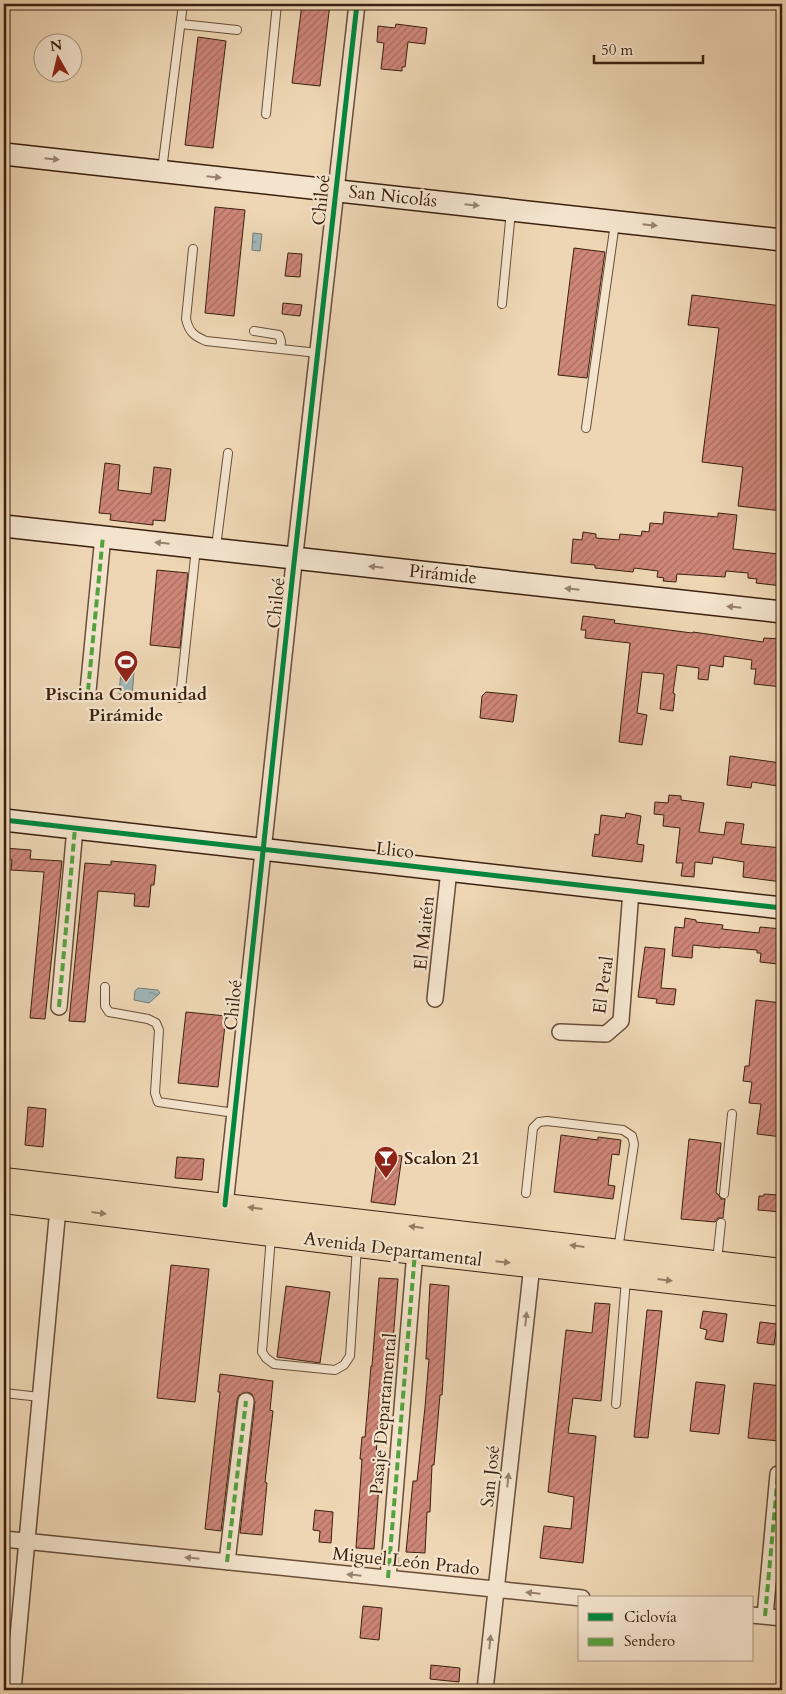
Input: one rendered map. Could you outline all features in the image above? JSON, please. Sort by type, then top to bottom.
[{"type":"main road","points":[[4,1175],[47,1184]]},
{"type":"main road","name":"Avenida Departamental","points":[[4,1180],[782,1271]]},
{"type":"main road","name":"Avenida Departamental","points":[[4,1201],[532,1266],[782,1294]]},
{"type":"main road","points":[[4,1206],[33,1204]]},
{"type":"street","name":"Chiloé","points":[[225,1205],[357,4]]},
{"type":"street","name":"San Nicolás","points":[[4,154],[782,240]]},
{"type":"street","name":"Pirámide","points":[[4,526],[782,612]]},
{"type":"street","points":[[88,691],[103,536]]},
{"type":"street","name":"Llico","points":[[4,820],[782,908]]},
{"type":"street","points":[[59,1007],[75,828]]},
{"type":"street","name":"El Maitén","points":[[435,999],[449,870]]},
{"type":"street","name":"El Peral","points":[[560,1032],[606,1034],[621,1021],[631,891]]},
{"type":"street","points":[[13,1690],[58,1208]]},
{"type":"street","name":"Pasaje Departamental","points":[[388,1578],[415,1252]]},
{"type":"street","name":"San José","points":[[485,1690],[532,1266]]},
{"type":"street","points":[[227,1562],[246,1401]]},
{"type":"street","points":[[778,1474],[759,1616],[782,1618]]},
{"type":"street","name":"Miguel León Prado","points":[[4,1539],[578,1598]]},
{"type":"lane","points":[[162,171],[183,4]]},
{"type":"lane","points":[[266,114],[277,4]]},
{"type":"lane","points":[[181,24],[237,30]]},
{"type":"lane","points":[[502,304],[511,209]]},
{"type":"lane","points":[[586,428],[616,221]]},
{"type":"lane","points":[[193,249],[186,319],[189,329],[195,337],[206,341],[318,353]]},
{"type":"lane","points":[[254,331],[279,336],[281,341],[280,349]]},
{"type":"lane","points":[[180,698],[206,548],[228,453]]},
{"type":"lane","points":[[105,987],[105,1006],[109,1012],[148,1019],[156,1023],[160,1030],[155,1093],[158,1102],[235,1113]]},
{"type":"lane","points":[[724,1194],[732,1114]]},
{"type":"lane","points":[[526,1193],[533,1128],[539,1122],[547,1121],[624,1130],[632,1136],[634,1144],[618,1251]]},
{"type":"lane","points":[[717,1263],[721,1223]]},
{"type":"lane","points":[[272,1234],[262,1352],[274,1364],[335,1370],[344,1365],[350,1356],[357,1245]]},
{"type":"lane","points":[[616,1404],[627,1276]]},
{"type":"lane","points":[[4,1394],[40,1397]]},
{"type":"water","points":[[253,233],[262,234],[260,251],[252,250]]},
{"type":"water","name":"Piscina Comunidad Pirámide","points":[[121,670],[134,672],[132,696],[119,694]]},
{"type":"water","points":[[138,988],[158,990],[160,993],[149,1003],[134,1000],[135,991]]},
{"type":"building","points":[[302,4],[330,4],[320,86],[292,83]]},
{"type":"building","points":[[396,24],[427,28],[425,44],[408,42],[405,67],[402,67],[402,71],[381,69],[384,43],[377,42],[378,26],[395,28]]},
{"type":"building","points":[[198,37],[226,41],[213,148],[185,145]]},
{"type":"building","points":[[215,207],[245,210],[234,316],[205,313]]},
{"type":"building","points":[[574,248],[605,252],[587,378],[558,375]]},
{"type":"building","points":[[288,253],[302,254],[300,277],[285,276]]},
{"type":"building","points":[[692,295],[782,306],[782,443],[778,480],[782,480],[782,511],[738,506],[743,467],[702,462],[719,328],[688,325]]},
{"type":"building","points":[[283,303],[302,305],[300,316],[282,314]]},
{"type":"building","points":[[105,463],[120,465],[118,490],[151,494],[154,467],[171,469],[165,521],[153,520],[153,525],[110,520],[111,514],[99,513]]},
{"type":"building","points":[[664,512],[718,517],[718,513],[737,515],[733,549],[779,554],[778,571],[782,572],[782,586],[756,583],[757,579],[748,578],[748,573],[726,571],[725,577],[677,574],[676,582],[663,581],[664,578],[657,577],[658,571],[634,568],[633,572],[595,568],[595,565],[571,563],[573,539],[582,540],[583,532],[596,534],[596,538],[619,540],[620,534],[641,536],[642,531],[649,532],[650,523],[663,524]]},
{"type":"building","points":[[157,570],[188,573],[180,648],[150,645]]},
{"type":"building","points":[[583,616],[615,620],[614,623],[763,642],[764,638],[782,639],[782,687],[754,684],[756,669],[751,669],[752,660],[724,656],[723,667],[710,665],[708,680],[698,679],[699,668],[677,665],[673,693],[675,694],[673,711],[660,709],[664,674],[642,672],[637,713],[647,715],[642,745],[619,742],[630,643],[585,638],[586,630],[581,630]]},
{"type":"building","points":[[486,692],[517,695],[513,722],[480,718],[482,696]]},
{"type":"building","points":[[730,756],[781,763],[778,786],[752,782],[751,788],[727,785]]},
{"type":"building","points":[[669,795],[681,796],[681,800],[704,803],[699,832],[724,835],[726,822],[744,824],[741,844],[782,848],[782,882],[743,877],[744,862],[713,857],[712,864],[695,862],[694,877],[681,876],[683,863],[676,863],[680,828],[663,826],[664,815],[654,814],[655,802],[668,803]]},
{"type":"building","points":[[626,813],[641,816],[637,844],[644,845],[642,862],[592,856],[595,834],[599,835],[601,815],[625,818]]},
{"type":"building","points":[[4,848],[31,850],[30,859],[62,861],[45,1019],[30,1018],[44,872],[11,870],[12,860],[4,859]]},
{"type":"building","points":[[111,861],[156,865],[154,885],[151,885],[149,907],[134,906],[135,894],[98,891],[85,1022],[69,1021],[85,863],[111,865]]},
{"type":"building","points":[[685,918],[696,920],[696,922],[723,925],[722,929],[759,933],[760,927],[782,929],[778,964],[760,962],[761,953],[757,953],[757,950],[720,947],[693,945],[692,958],[672,956],[675,927],[684,928]]},
{"type":"building","points":[[645,947],[665,949],[661,988],[676,989],[674,1005],[656,1003],[657,999],[638,997]]},
{"type":"building","points":[[756,1000],[782,1003],[782,1137],[757,1134],[761,1104],[749,1103],[752,1082],[743,1081],[745,1066],[749,1066]]},
{"type":"building","points":[[186,1012],[226,1016],[218,1087],[178,1083]]},
{"type":"building","points":[[28,1107],[46,1109],[43,1147],[25,1145]]},
{"type":"building","points":[[561,1135],[598,1140],[598,1137],[621,1140],[619,1155],[612,1154],[608,1185],[615,1186],[613,1199],[554,1192]]},
{"type":"building","points":[[689,1139],[721,1143],[716,1193],[721,1199],[725,1199],[723,1218],[718,1218],[715,1222],[681,1219]]},
{"type":"building","name":"Scalon 21","points":[[378,1153],[402,1156],[395,1205],[371,1202]]},
{"type":"building","points":[[177,1157],[204,1159],[202,1180],[175,1178]]},
{"type":"building","points":[[764,1194],[778,1195],[777,1199],[782,1199],[782,1212],[758,1210],[759,1196],[764,1196]]},
{"type":"building","points":[[171,1265],[209,1269],[195,1402],[157,1398]]},
{"type":"building","points":[[379,1278],[398,1279],[392,1353],[388,1353],[381,1425],[378,1425],[375,1473],[380,1473],[374,1549],[356,1548],[362,1459],[360,1459],[362,1437],[365,1437]]},
{"type":"building","points":[[430,1284],[449,1286],[442,1395],[440,1395],[434,1465],[432,1465],[430,1512],[427,1512],[425,1553],[406,1552],[413,1481],[417,1481],[425,1407],[429,1359],[426,1359]]},
{"type":"building","points":[[286,1286],[330,1292],[320,1363],[277,1357]]},
{"type":"building","points":[[595,1303],[610,1304],[601,1401],[573,1398],[568,1433],[596,1436],[583,1563],[540,1558],[544,1526],[571,1529],[574,1497],[548,1492],[566,1330],[592,1333]]},
{"type":"building","points":[[647,1310],[662,1311],[648,1438],[634,1437]]},
{"type":"building","points":[[703,1311],[727,1314],[723,1342],[705,1339],[707,1330],[700,1328]]},
{"type":"building","points":[[760,1322],[777,1324],[774,1345],[757,1343]]},
{"type":"building","points":[[220,1374],[273,1381],[270,1410],[273,1411],[265,1482],[267,1483],[262,1535],[240,1533],[255,1402],[252,1394],[247,1392],[239,1395],[237,1400],[221,1531],[205,1529],[220,1392],[218,1392]]},
{"type":"building","points":[[696,1382],[725,1385],[719,1434],[690,1431]]},
{"type":"building","points":[[754,1383],[782,1386],[782,1414],[779,1441],[748,1438]]},
{"type":"building","points":[[315,1510],[333,1512],[331,1543],[319,1542],[320,1531],[313,1530]]},
{"type":"building","points":[[363,1606],[382,1608],[379,1640],[360,1638]]},
{"type":"building","points":[[431,1665],[460,1668],[459,1682],[430,1679]]},
{"type":"marked path","points":[[88,691],[103,536]]},
{"type":"marked path","points":[[59,1007],[75,828]]},
{"type":"marked path","points":[[388,1578],[415,1252]]},
{"type":"marked path","points":[[227,1562],[246,1401]]},
{"type":"marked path","points":[[765,1616],[778,1474]]},
{"type":"cycle path","points":[[225,1205],[293,572],[357,4]]},
{"type":"cycle path","points":[[4,820],[782,908]]},
{"type":"place","name":"Piscina Comunidad Pirámide","points":[[126,683]]},
{"type":"place","name":"Scalon 21","points":[[386,1179]]}]
